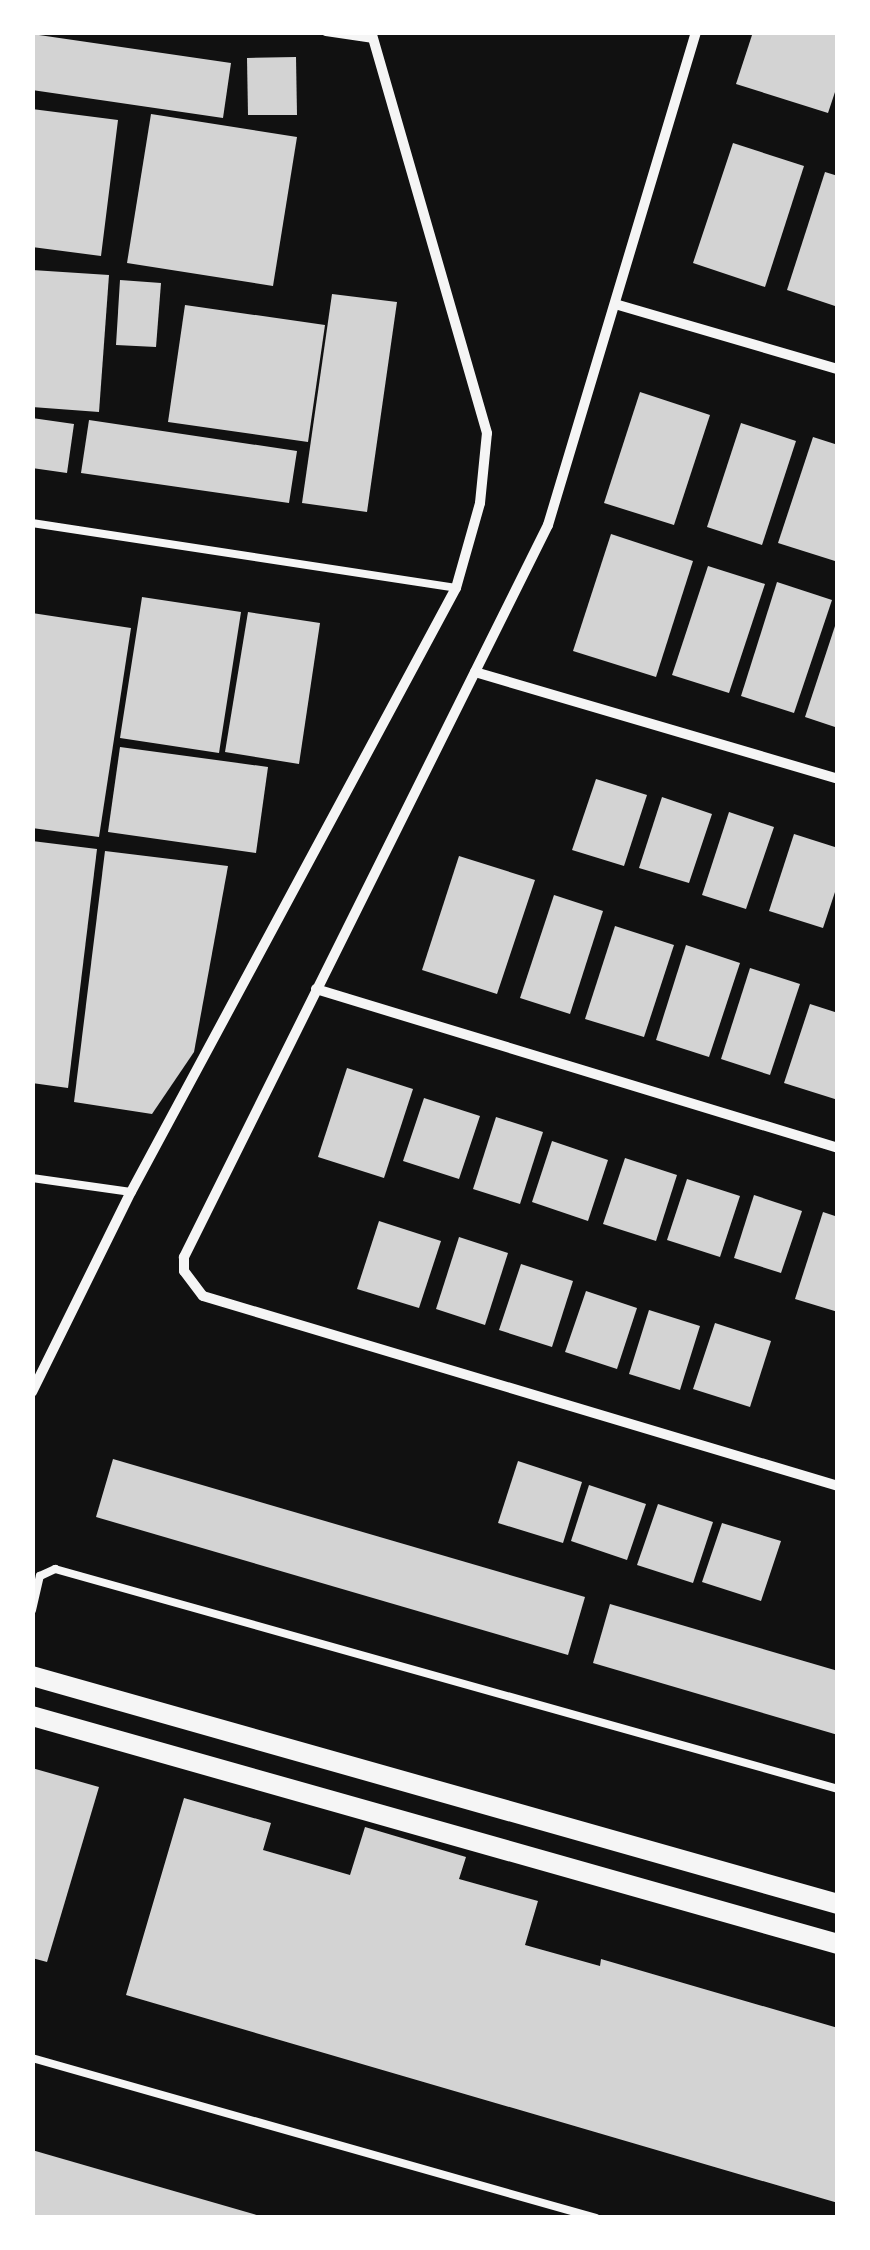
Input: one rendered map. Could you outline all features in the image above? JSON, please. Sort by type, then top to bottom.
[{"type":"main road","points":[[32,1676],[838,1904]]},
{"type":"main road","points":[[32,1716],[838,1944]]},
{"type":"street","points":[[696,32],[548,526],[184,1256],[191,1286],[204,1296],[838,1486]]},
{"type":"street","points":[[32,1392],[131,1192],[456,588],[480,504],[486,433],[372,36]]},
{"type":"street","points":[[615,304],[838,369]]},
{"type":"street","points":[[475,672],[838,779]]},
{"type":"street","points":[[316,989],[838,1148]]},
{"type":"lane","points":[[326,32],[372,36]]},
{"type":"lane","points":[[32,523],[456,588]]},
{"type":"lane","points":[[32,1178],[131,1192]]},
{"type":"lane","points":[[32,1610],[40,1576],[55,1569],[838,1790]]},
{"type":"lane","points":[[32,2058],[596,2218]]},
{"type":"building","points":[[753,32],[838,32],[838,83],[828,113],[736,84]]},
{"type":"building","points":[[32,34],[231,63],[223,118],[32,90]]},
{"type":"building","points":[[296,57],[297,115],[248,115],[247,58]]},
{"type":"building","points":[[32,109],[118,120],[101,256],[32,247]]},
{"type":"building","points":[[151,114],[297,137],[273,286],[127,263]]},
{"type":"building","points":[[733,143],[804,166],[765,287],[693,263]]},
{"type":"building","points":[[825,172],[838,176],[838,307],[787,290]]},
{"type":"building","points":[[32,270],[109,275],[99,412],[32,407]]},
{"type":"building","points":[[120,280],[161,283],[156,347],[116,345]]},
{"type":"building","points":[[332,294],[397,302],[367,512],[302,503]]},
{"type":"building","points":[[185,305],[325,325],[308,442],[168,422]]},
{"type":"building","points":[[640,392],[710,415],[674,525],[604,503]]},
{"type":"building","points":[[32,418],[74,424],[67,473],[32,468]]},
{"type":"building","points":[[89,420],[297,451],[289,503],[81,473]]},
{"type":"building","points":[[741,423],[796,441],[762,545],[707,527]]},
{"type":"building","points":[[813,437],[838,445],[835,561],[778,543]]},
{"type":"building","points":[[611,534],[693,561],[656,677],[573,651]]},
{"type":"building","points":[[708,566],[765,584],[729,693],[672,675]]},
{"type":"building","points":[[777,582],[832,600],[794,713],[741,696]]},
{"type":"building","points":[[142,597],[241,612],[219,753],[120,738]]},
{"type":"building","points":[[248,612],[320,623],[299,764],[225,752]]},
{"type":"building","points":[[32,613],[131,628],[99,837],[32,828]]},
{"type":"building","points":[[838,620],[838,728],[805,717]]},
{"type":"building","points":[[120,747],[268,767],[256,853],[108,832]]},
{"type":"building","points":[[596,779],[647,795],[624,866],[572,850]]},
{"type":"building","points":[[662,797],[712,814],[689,883],[639,868]]},
{"type":"building","points":[[729,812],[774,827],[746,909],[702,895]]},
{"type":"building","points":[[794,834],[838,848],[838,883],[823,928],[769,911]]},
{"type":"building","points":[[32,841],[97,849],[68,1088],[32,1083]]},
{"type":"building","points":[[105,851],[228,866],[194,1052],[152,1114],[74,1102]]},
{"type":"building","points":[[459,856],[535,880],[497,994],[422,970]]},
{"type":"building","points":[[554,895],[603,911],[570,1014],[520,998]]},
{"type":"building","points":[[615,926],[674,945],[644,1037],[585,1019]]},
{"type":"building","points":[[686,945],[740,963],[709,1057],[656,1040]]},
{"type":"building","points":[[750,968],[800,984],[770,1075],[721,1059]]},
{"type":"building","points":[[810,1004],[838,1013],[838,1100],[784,1083]]},
{"type":"building","points":[[347,1068],[413,1089],[384,1178],[318,1157]]},
{"type":"building","points":[[424,1098],[480,1116],[459,1179],[403,1161]]},
{"type":"building","points":[[496,1117],[543,1132],[520,1204],[473,1189]]},
{"type":"building","points":[[552,1141],[608,1160],[588,1221],[532,1202]]},
{"type":"building","points":[[625,1158],[677,1175],[656,1241],[603,1224]]},
{"type":"building","points":[[687,1179],[740,1196],[720,1257],[667,1240]]},
{"type":"building","points":[[754,1195],[802,1211],[781,1273],[734,1258]]},
{"type":"building","points":[[823,1212],[838,1217],[838,1312],[795,1299]]},
{"type":"building","points":[[379,1221],[441,1241],[419,1308],[357,1289]]},
{"type":"building","points":[[459,1237],[508,1253],[485,1325],[436,1309]]},
{"type":"building","points":[[521,1264],[573,1281],[552,1347],[499,1330]]},
{"type":"building","points":[[586,1291],[637,1308],[617,1369],[565,1352]]},
{"type":"building","points":[[649,1310],[700,1326],[680,1390],[629,1374]]},
{"type":"building","points":[[715,1323],[771,1341],[750,1407],[693,1389]]},
{"type":"building","points":[[113,1459],[585,1597],[568,1655],[96,1517]]},
{"type":"building","points":[[518,1461],[582,1482],[563,1543],[498,1523]]},
{"type":"building","points":[[589,1485],[646,1504],[627,1560],[571,1541]]},
{"type":"building","points":[[658,1504],[713,1522],[693,1583],[637,1565]]},
{"type":"building","points":[[722,1523],[781,1541],[761,1601],[702,1582]]},
{"type":"building","points":[[610,1604],[838,1671],[838,1735],[593,1663]]},
{"type":"building","points":[[32,1768],[99,1787],[47,1962],[32,1958]]},
{"type":"building","points":[[184,1798],[271,1823],[263,1850],[350,1875],[365,1827],[466,1857],[459,1879],[538,1901],[525,1945],[600,1966],[601,1959],[838,2028],[838,2203],[126,1995]]},
{"type":"building","points":[[32,2150],[260,2216],[260,2218],[32,2218]]}]
